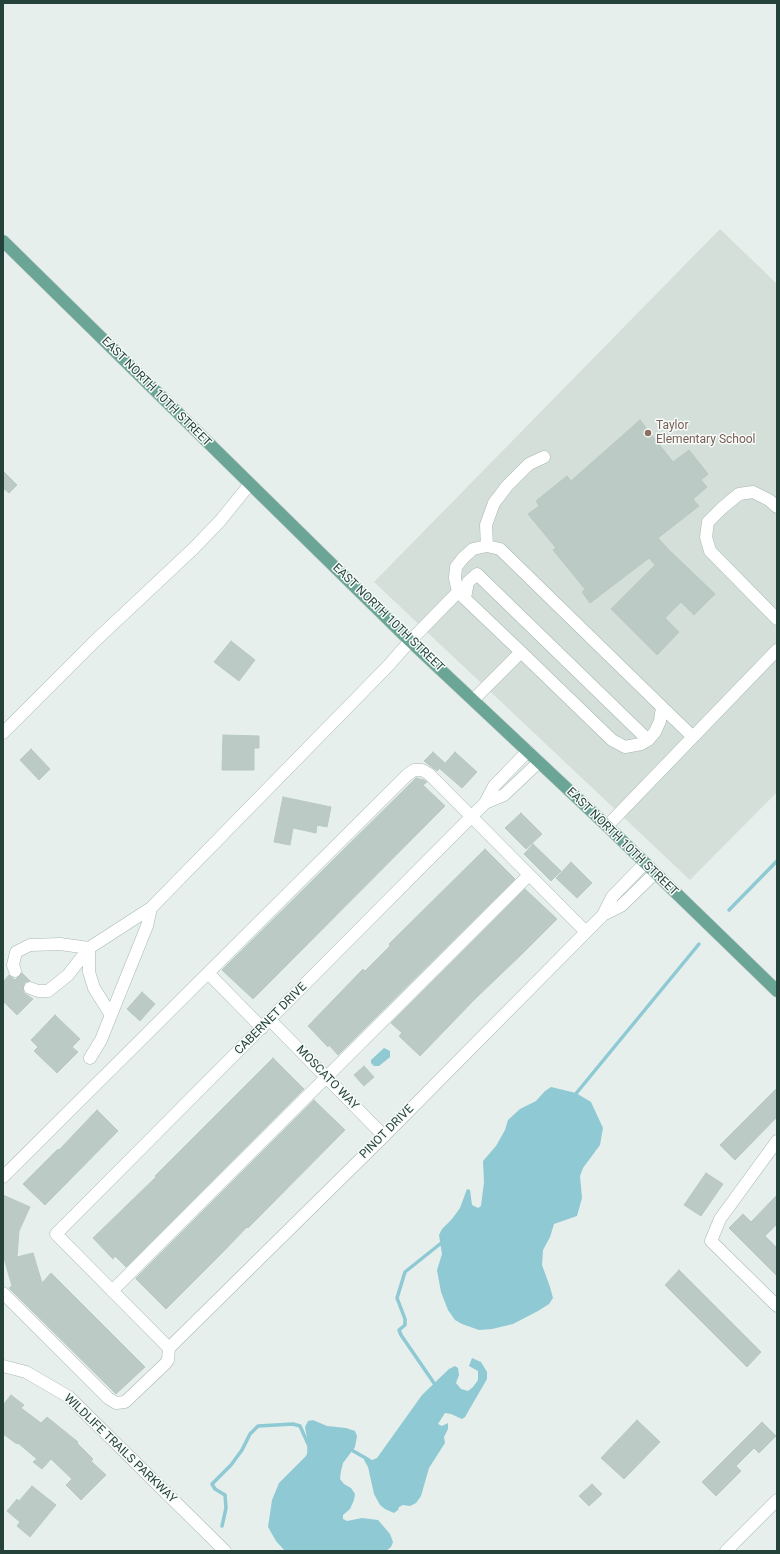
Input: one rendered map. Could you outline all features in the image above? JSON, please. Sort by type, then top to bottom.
[{"type":"main road","name":"EAST NORTH 10TH STREET","points":[[3,241],[410,641],[607,826],[777,991]]},
{"type":"street","points":[[487,546],[486,524],[494,502],[507,486],[529,464],[544,457]]},
{"type":"street","points":[[3,733],[96,640],[193,549],[220,521],[250,484]]},
{"type":"street","points":[[777,508],[769,500],[753,492],[739,494],[708,522],[706,537],[710,551],[777,619]]},
{"type":"street","points":[[662,707],[660,721],[655,732],[648,740],[641,744],[625,747],[612,740],[461,595],[455,578],[456,567],[462,558],[473,549],[487,546],[500,549],[693,737]]},
{"type":"street","points":[[30,988],[38,991],[48,991],[68,975],[89,948],[151,908],[388,666],[410,641],[461,595],[468,582],[476,574],[648,740]]},
{"type":"street","points":[[607,826],[777,650]]},
{"type":"street","points":[[473,700],[521,652]]},
{"type":"street","name":"CABERNET DRIVE","points":[[112,1291],[65,1244],[59,1231],[472,818],[485,803],[494,786],[528,751]]},
{"type":"street","name":"CABERNET DRIVE","points":[[485,803],[504,795],[539,762]]},
{"type":"street","points":[[3,1177],[401,780],[414,770],[422,770],[429,774],[586,932]]},
{"type":"street","name":"PINOT DRIVE","points":[[603,915],[612,897],[645,863]]},
{"type":"street","name":"PINOT DRIVE","points":[[169,1348],[384,1136],[603,915],[621,906],[655,873]]},
{"type":"street","points":[[3,1293],[108,1398],[116,1403],[124,1402],[132,1396],[165,1364],[168,1360],[169,1348],[112,1291],[529,875]]},
{"type":"street","points":[[90,1058],[101,1040],[147,926],[151,908]]},
{"type":"street","points":[[15,971],[13,965],[16,952],[30,945],[60,944],[89,948]]},
{"type":"street","points":[[89,948],[89,972],[94,988],[111,1015]]},
{"type":"street","name":"MOSCATO WAY","points":[[208,973],[327,1077],[384,1136]]},
{"type":"street","points":[[777,1141],[720,1219],[711,1241],[777,1306]]},
{"type":"street","name":"WILDLIFE TRAILS PARKWAY","points":[[3,1366],[26,1372],[69,1397],[225,1551]]},
{"type":"street","points":[[726,1551],[777,1500]]},
{"type":"shaded area","name":"Taylor Elementary School","points":[[720,229],[777,284],[777,792],[690,880],[374,582]]},
{"type":"water","points":[[384,1048],[390,1051],[390,1057],[379,1066],[374,1066],[371,1063],[371,1060]]},
{"type":"water","points":[[551,1087],[576,1093],[591,1102],[603,1128],[600,1145],[583,1168],[580,1176],[582,1198],[577,1216],[554,1224],[550,1237],[543,1250],[542,1265],[553,1298],[549,1304],[513,1324],[492,1329],[479,1330],[455,1320],[448,1310],[441,1292],[437,1270],[442,1254],[439,1235],[442,1229],[460,1208],[467,1189],[470,1190],[472,1205],[478,1208],[481,1206],[484,1182],[483,1161],[496,1146],[505,1130],[508,1120],[520,1109],[536,1101]]},
{"type":"water","points":[[472,1358],[481,1362],[487,1372],[487,1379],[465,1417],[462,1419],[445,1413],[438,1424],[442,1426],[448,1423],[448,1429],[444,1437],[445,1443],[429,1468],[421,1496],[416,1503],[410,1506],[403,1505],[394,1513],[385,1509],[380,1505],[374,1494],[368,1467],[364,1460],[366,1458],[372,1460],[377,1458],[422,1395],[449,1369],[455,1366],[458,1368],[459,1375],[456,1383],[461,1389],[468,1391],[473,1387],[478,1380],[478,1371],[469,1366]]},
{"type":"water","points":[[313,1420],[327,1426],[346,1428],[355,1431],[357,1436],[355,1447],[343,1463],[340,1479],[344,1484],[351,1488],[355,1494],[350,1509],[343,1515],[343,1519],[347,1521],[362,1518],[378,1520],[390,1534],[393,1542],[391,1547],[386,1551],[285,1551],[276,1541],[268,1527],[272,1500],[279,1483],[306,1456],[309,1449],[305,1427],[308,1421]]},
{"type":"building","points":[[640,420],[673,462],[689,450],[708,474],[701,480],[707,487],[693,499],[699,506],[658,538],[715,594],[694,615],[681,602],[665,618],[679,632],[657,655],[611,609],[655,565],[649,558],[590,603],[582,592],[585,589],[553,550],[556,548],[528,514],[539,506],[536,501],[567,476],[571,481]]},
{"type":"building","points":[[3,471],[17,485],[9,493],[3,488]]},
{"type":"building","points":[[231,641],[255,660],[239,681],[214,662]]},
{"type":"building","points":[[223,735],[259,736],[259,748],[254,748],[254,770],[222,770]]},
{"type":"building","points":[[31,749],[50,769],[39,780],[20,760]]},
{"type":"building","points":[[433,752],[445,763],[437,771],[424,761]]},
{"type":"building","points":[[455,752],[477,772],[462,788],[440,769]]},
{"type":"building","points":[[416,778],[427,782],[423,785],[445,806],[253,999],[222,970]]},
{"type":"building","points":[[283,797],[331,807],[327,827],[317,825],[316,833],[293,828],[290,845],[274,842]]},
{"type":"building","points":[[521,813],[542,834],[526,849],[505,828]]},
{"type":"building","points":[[533,844],[561,871],[551,881],[524,854]]},
{"type":"building","points":[[485,849],[515,879],[338,1055],[308,1026],[363,969],[365,971],[390,946],[389,944]]},
{"type":"building","points":[[571,862],[592,883],[577,898],[556,878]]},
{"type":"building","points":[[525,889],[557,919],[475,999],[420,1056],[399,1036],[402,1033],[391,1023]]},
{"type":"building","points":[[22,973],[30,981],[25,982],[23,990],[24,993],[33,999],[17,1015],[3,1001],[3,982],[9,975],[15,980]]},
{"type":"building","points":[[142,992],[155,1004],[140,1021],[127,1009]]},
{"type":"building","points":[[55,1015],[80,1039],[72,1047],[78,1052],[57,1073],[34,1051],[38,1047],[31,1040]]},
{"type":"building","points":[[273,1058],[304,1089],[126,1267],[115,1256],[113,1259],[93,1238],[156,1177],[155,1176]]},
{"type":"building","points":[[364,1066],[374,1077],[364,1086],[354,1075]]},
{"type":"building","points":[[777,1088],[777,1117],[735,1160],[720,1145]]},
{"type":"building","points":[[314,1100],[345,1130],[166,1309],[136,1278]]},
{"type":"building","points":[[97,1110],[118,1131],[45,1205],[23,1184],[58,1149],[59,1150]]},
{"type":"building","points":[[706,1173],[723,1184],[701,1216],[684,1205]]},
{"type":"building","points":[[3,1195],[30,1207],[19,1231],[17,1257],[33,1253],[42,1283],[51,1273],[145,1367],[116,1394],[9,1288],[12,1286],[3,1255]]},
{"type":"building","points":[[777,1195],[777,1224],[765,1236],[777,1248],[777,1276],[729,1228],[743,1214],[751,1222]]},
{"type":"building","points":[[679,1270],[761,1352],[747,1367],[665,1285]]},
{"type":"building","points":[[11,1395],[24,1405],[21,1408],[41,1423],[47,1417],[78,1442],[77,1443],[93,1459],[91,1461],[106,1475],[81,1500],[66,1485],[72,1479],[51,1459],[42,1469],[33,1462],[37,1459],[18,1443],[17,1444],[3,1434],[3,1405]]},
{"type":"building","points":[[637,1420],[660,1442],[624,1479],[601,1458]]},
{"type":"building","points":[[762,1422],[776,1436],[759,1453],[754,1448],[736,1466],[741,1471],[716,1496],[702,1482]]},
{"type":"building","points":[[592,1484],[602,1494],[589,1506],[579,1496]]},
{"type":"building","points":[[32,1486],[56,1505],[30,1537],[17,1526],[20,1522],[7,1511],[17,1499],[19,1501]]},
{"type":"waterway","points":[[729,910],[777,861]]},
{"type":"waterway","points":[[574,1096],[699,944]]},
{"type":"waterway","points":[[436,1386],[401,1335],[399,1330],[405,1325],[405,1319],[397,1298],[405,1272],[445,1240]]},
{"type":"waterway","points":[[222,1526],[226,1508],[225,1495],[215,1489],[212,1484],[231,1465],[242,1450],[250,1434],[258,1426],[293,1424],[300,1426],[309,1446],[309,1453]]},
{"type":"waterway","points":[[348,1448],[369,1460]]},
{"type":"place","name":"Taylor Elementary School","points":[[648,433]]}]
